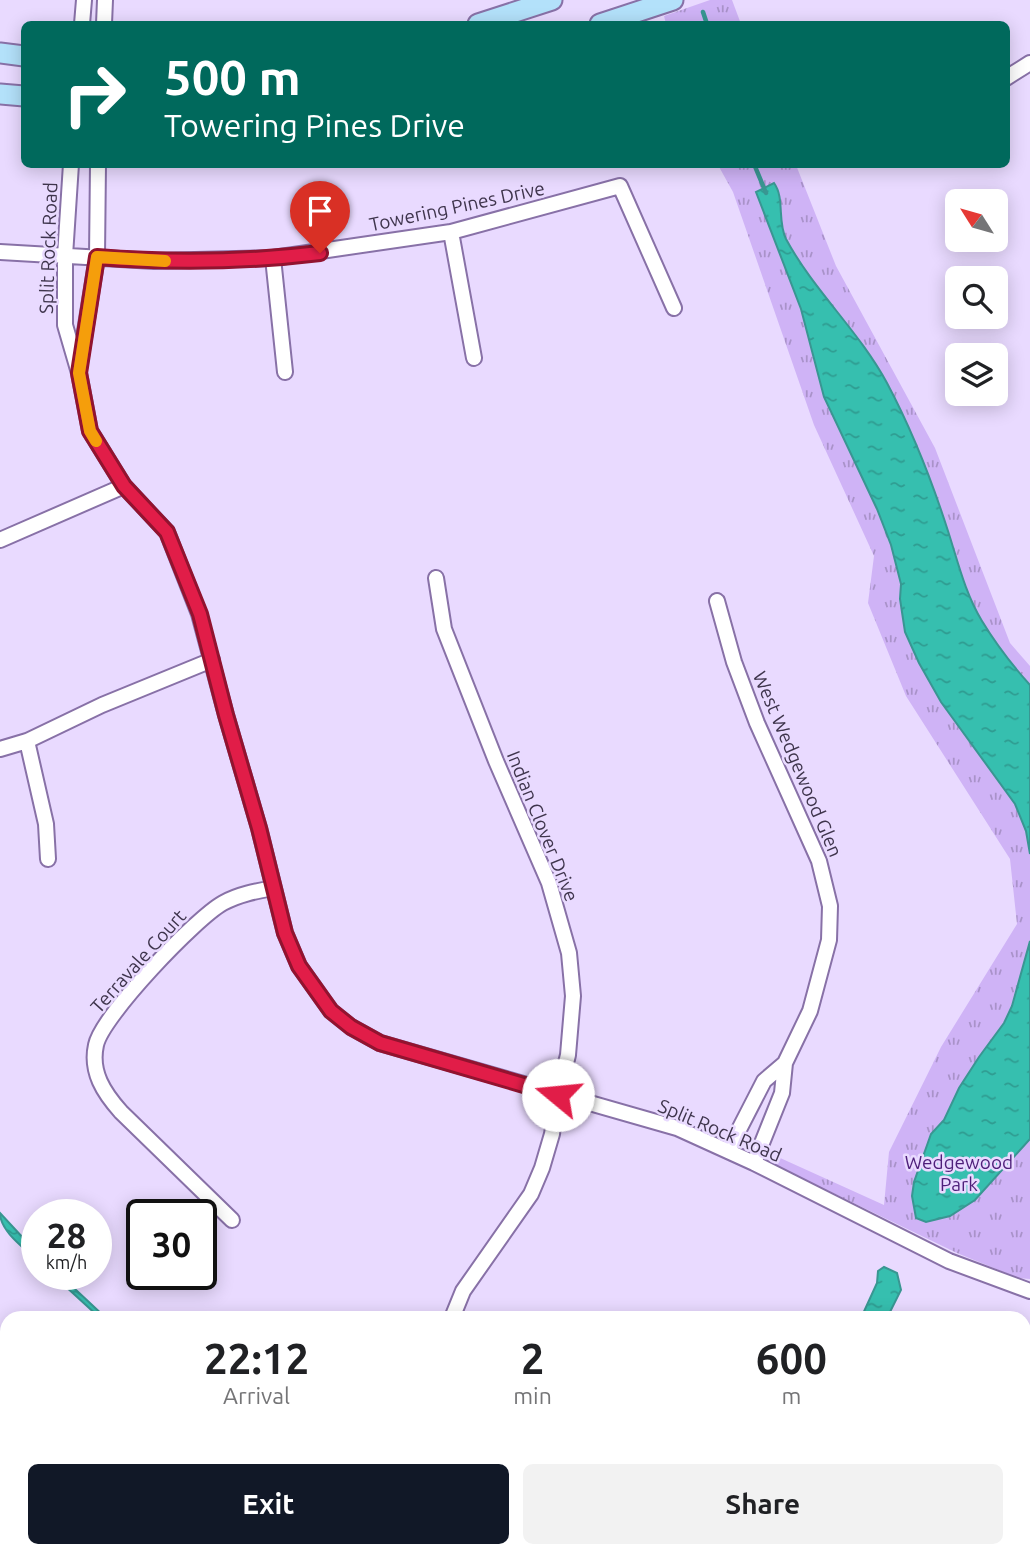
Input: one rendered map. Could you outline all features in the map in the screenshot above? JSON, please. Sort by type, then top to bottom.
[{"type":"main road","points":[[487,21],[552,0]]},
{"type":"main road","points":[[609,21],[673,0]]},
{"type":"main road","points":[[0,53],[21,56]]},
{"type":"main road","points":[[0,94],[21,96]]},
{"type":"street","points":[[82,21],[84,0]]},
{"type":"street","points":[[104,21],[105,0]]},
{"type":"street","points":[[1010,76],[1030,63]]},
{"type":"street","name":"Split Rock Road","points":[[71,168],[65,256],[65,325],[79,373],[90,431],[124,486],[167,532],[200,614],[285,933],[299,966],[331,1011],[351,1027],[380,1043],[677,1128],[754,1163],[949,1261],[1030,1291]]},
{"type":"street","name":"Split Rock Road","points":[[79,373],[97,257],[98,168]]},
{"type":"street","name":"Towering Pines Drive","points":[[0,252],[154,261],[273,258],[451,232],[620,187],[674,308]]},
{"type":"street","points":[[451,232],[474,358]]},
{"type":"street","points":[[273,258],[285,372]]},
{"type":"street","points":[[0,540],[124,486]]},
{"type":"street","name":"Indian Clover Drive","points":[[436,578],[444,629],[496,761],[549,883],[569,953],[573,996],[568,1055],[552,1134],[531,1194],[463,1291],[455,1311]]},
{"type":"street","name":"West Wedgewood Glen","points":[[717,601],[734,663],[819,861],[830,906],[829,940],[824,965],[810,1011],[785,1063],[782,1093],[754,1163]]},
{"type":"street","points":[[0,749],[27,741],[102,705],[212,660]]},
{"type":"street","points":[[27,741],[46,824],[48,859]]},
{"type":"street","name":"Terravale Court","points":[[232,1220],[104,1093],[97,1076],[95,1046],[112,1014],[196,923],[223,903],[249,893],[274,888]]},
{"type":"street","name":"West Wedgewood Glen","points":[[728,1151],[764,1081],[785,1063]]},
{"type":"green space","points":[[710,0],[732,0],[740,21],[665,21],[664,16]]},
{"type":"green space","name":"Wedgewood Park","points":[[720,168],[797,168],[836,266],[935,448],[1010,643],[1030,666],[1030,1279],[1018,1278],[957,1253],[777,1166],[770,1160],[771,1157],[778,1157],[884,1205],[889,1152],[941,1047],[1017,924],[1010,859],[906,696],[868,603],[874,556],[814,425],[733,192]]},
{"type":"water","points":[[774,183],[779,196],[786,239],[887,383],[928,475],[962,577],[976,610],[987,630],[1030,685],[1030,854],[1026,831],[1015,804],[941,702],[905,632],[900,599],[901,584],[891,545],[824,397],[801,309],[756,192]]},
{"type":"water","points":[[1030,941],[1030,1139],[975,1200],[950,1216],[926,1222],[916,1218],[912,1196],[914,1182],[931,1134],[944,1120],[959,1088],[1004,1023],[1012,1006]]},
{"type":"water","points":[[0,1213],[21,1236],[21,1246],[8,1233]]},
{"type":"water","points":[[884,1267],[897,1273],[901,1290],[890,1311],[864,1311],[877,1283],[878,1271]]},
{"type":"water","points":[[69,1290],[76,1290],[99,1311],[92,1311]]},
{"type":"waterway","points":[[703,12],[706,21]]},
{"type":"waterway","points":[[756,168],[766,193]]},
{"type":"slow traffic","points":[[96,441],[90,431],[79,373],[97,257],[165,261]]},
{"type":"route","points":[[320,253],[273,258],[154,261],[97,257],[79,373],[90,431],[124,486],[167,532],[200,614],[285,933],[299,966],[314,991],[331,1011],[351,1027],[380,1043],[558,1095]]}]
